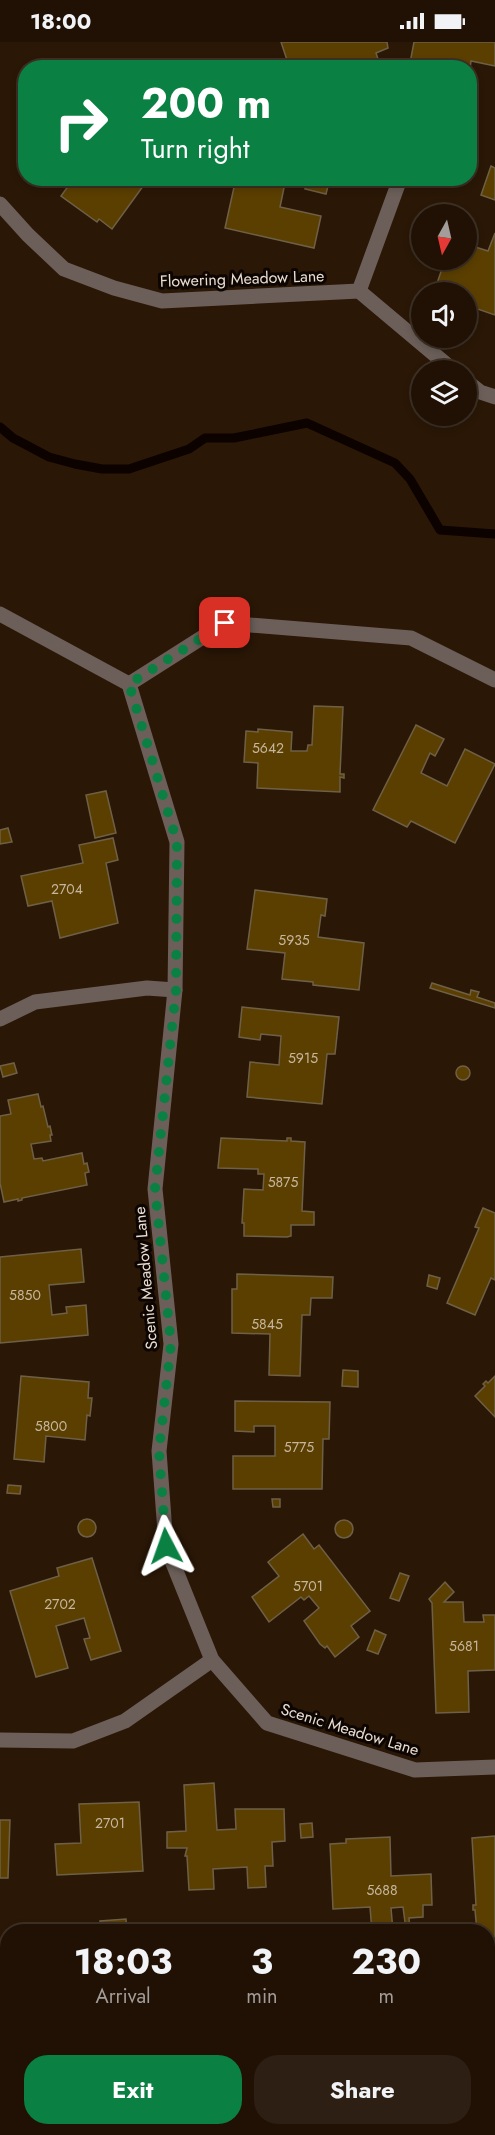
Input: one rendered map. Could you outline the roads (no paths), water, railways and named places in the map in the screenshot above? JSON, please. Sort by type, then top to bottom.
[{"type":"street","points":[[397,186],[359,291],[441,360]]},
{"type":"street","name":"Flowering Meadow Lane","points":[[0,204],[64,269],[114,288],[162,301],[359,291]]},
{"type":"street","points":[[477,390],[495,397]]},
{"type":"street","points":[[0,614],[129,684],[225,623],[411,639],[495,680]]},
{"type":"street","name":"Scenic Meadow Lane","points":[[129,684],[177,842],[176,990],[155,1189],[171,1344],[159,1451],[166,1546],[212,1660],[267,1723],[415,1770],[495,1767]]},
{"type":"street","points":[[0,1019],[35,1002],[147,988],[176,990]]},
{"type":"street","points":[[0,1740],[73,1741],[125,1721],[212,1660]]},
{"type":"waterway","points":[[0,427],[13,438],[49,457],[102,469],[129,469],[189,449],[205,438],[234,438],[307,423],[395,463],[410,479],[440,530],[495,534]]}]
